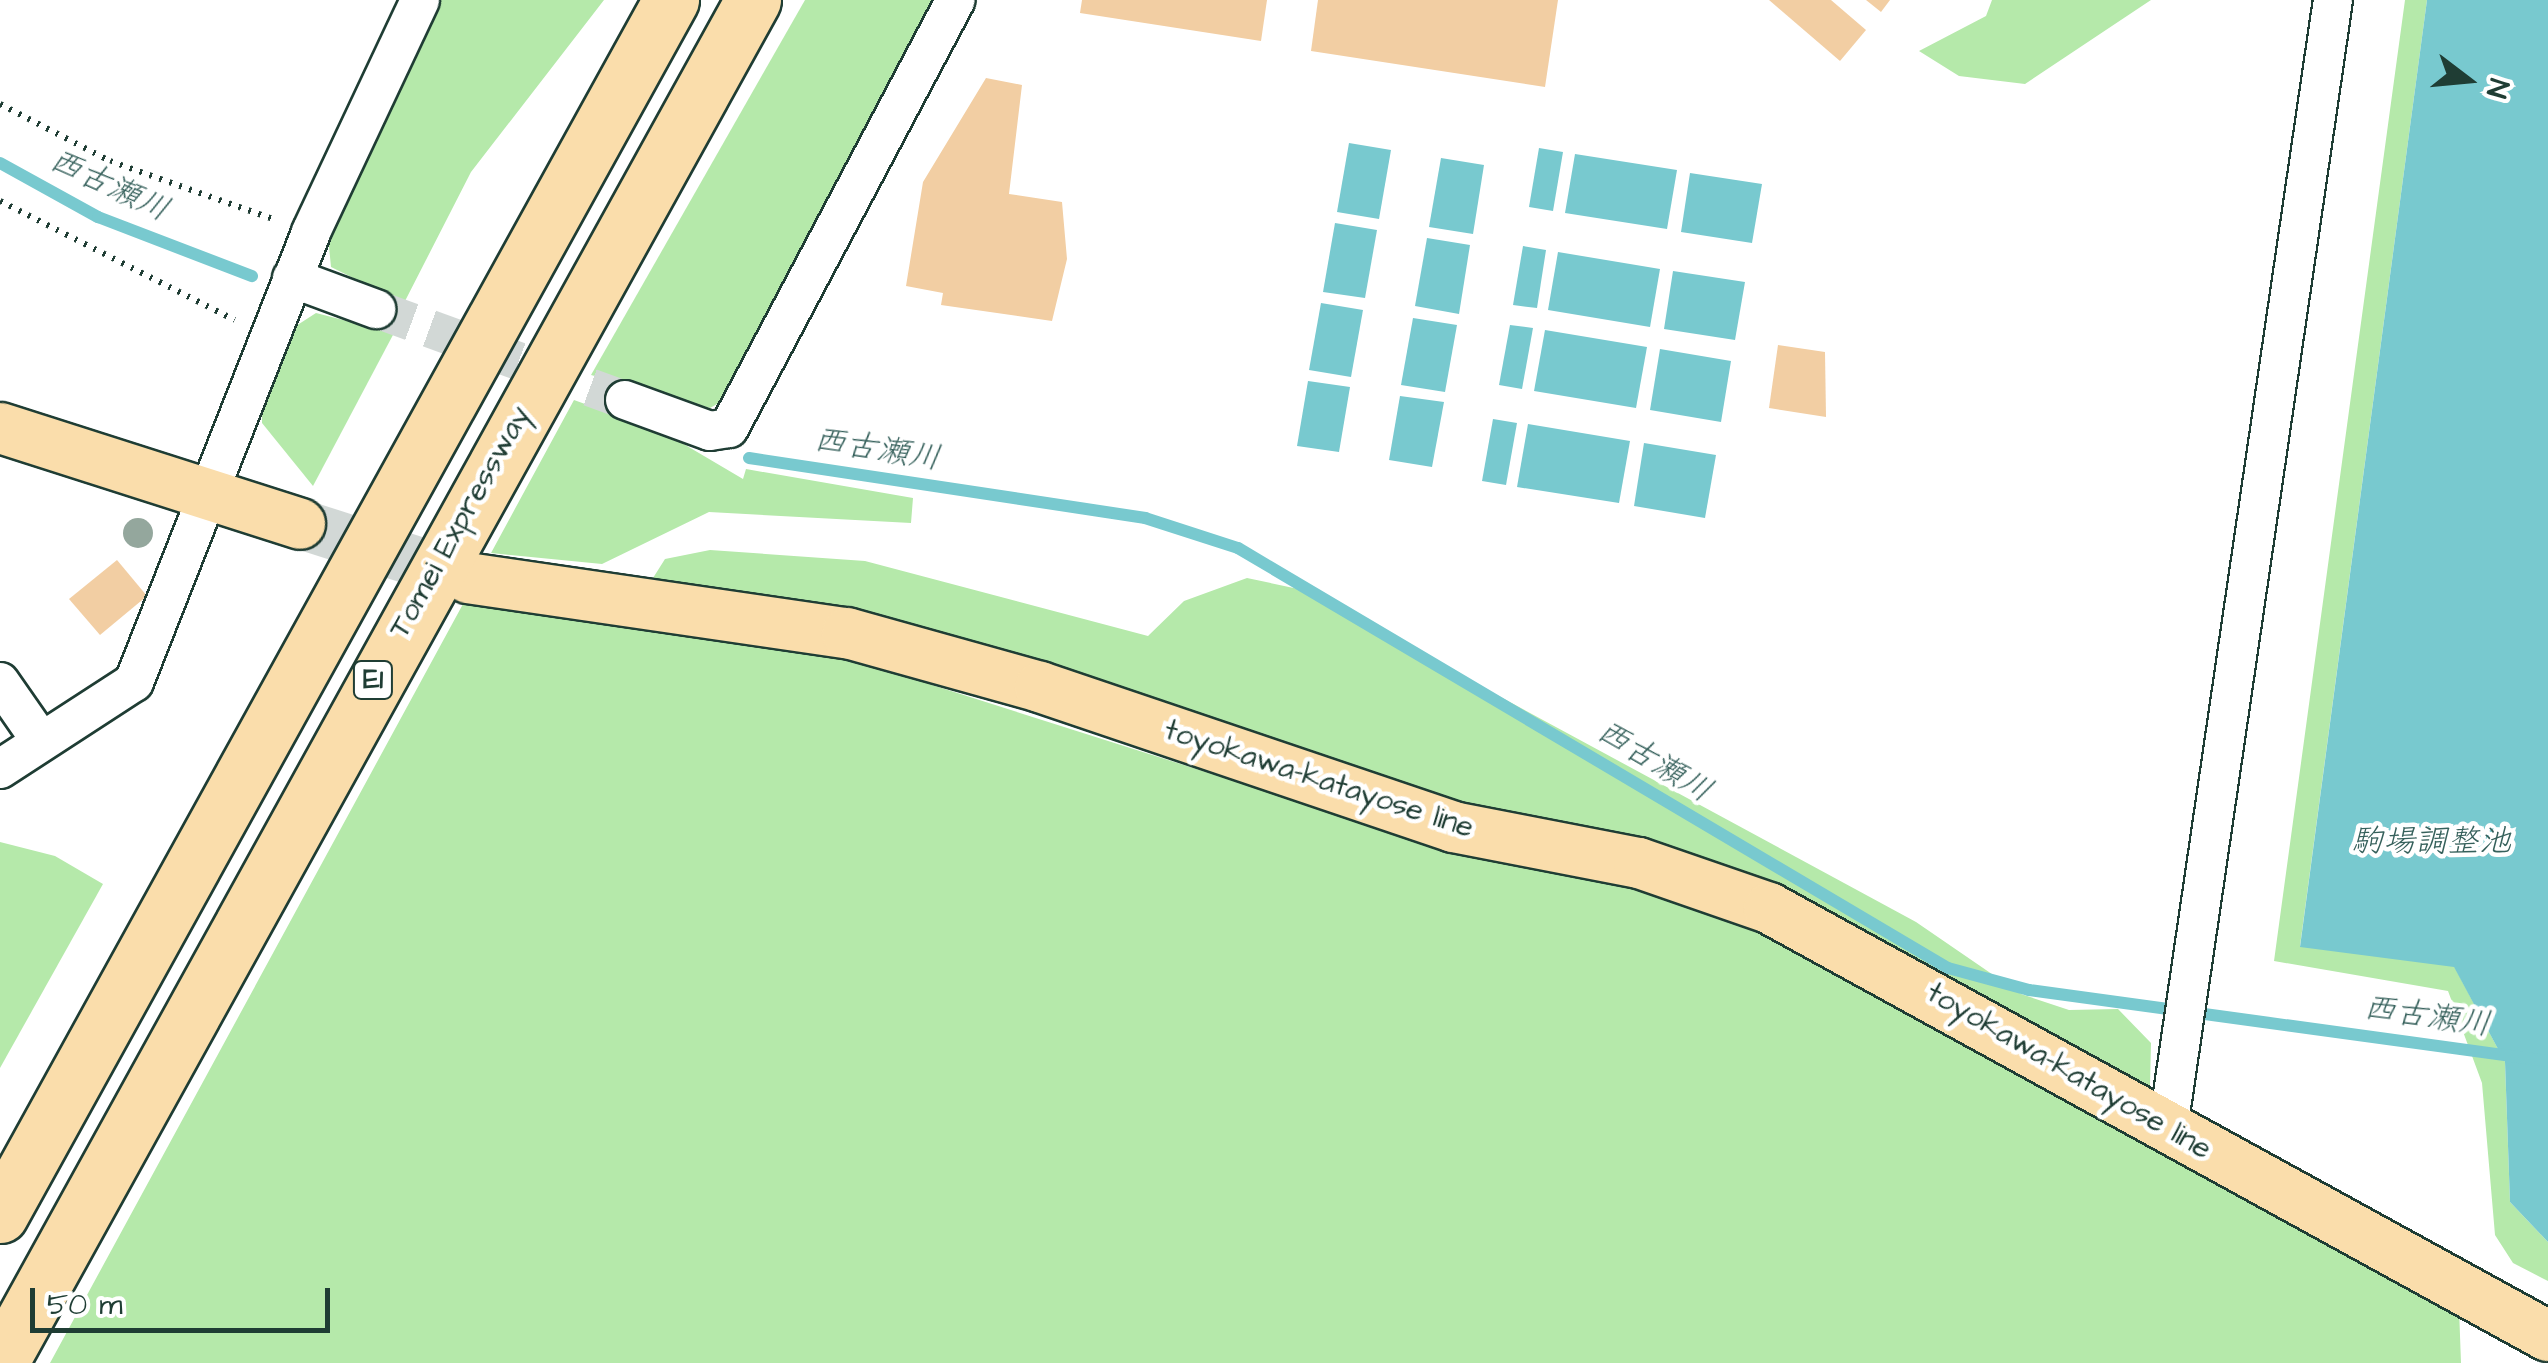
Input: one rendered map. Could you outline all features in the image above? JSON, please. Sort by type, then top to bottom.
[{"type":"highway","name":"E1","points":[[0,1216],[671,0]]},
{"type":"highway","name":"Tomei Expressway","points":[[0,1363],[753,0]]},
{"type":"main road","points":[[0,428],[300,524]]},
{"type":"main road","name":"toyokawa-katayose line","points":[[468,578],[847,633],[1040,687],[1453,827],[1639,863],[1769,908],[1874,960],[2168,1128],[2548,1337]]},
{"type":"street","points":[[0,769],[134,682],[310,232],[420,0]]},
{"type":"street","points":[[626,400],[710,431],[729,428],[956,0]]},
{"type":"street","points":[[2168,1128],[2333,0]]},
{"type":"street","points":[[292,278],[376,309]]},
{"type":"street","points":[[0,682],[41,741]]},
{"type":"street","points":[[2537,1363],[2548,1337]]},
{"type":"path","points":[[0,104],[110,161],[310,232]]},
{"type":"path","points":[[0,201],[270,337]]},
{"type":"green space","points":[[440,0],[604,0],[471,172],[404,303],[331,267],[328,236]]},
{"type":"green space","points":[[805,0],[938,0],[733,395],[710,408],[591,375]]},
{"type":"green space","points":[[1992,0],[2151,0],[2025,84],[1959,76],[1919,51],[1986,16]]},
{"type":"green space","points":[[2405,0],[2427,0],[2300,946],[2454,966],[2505,1062],[2510,1202],[2548,1242],[2548,1281],[2513,1263],[2495,1235],[2482,1083],[2448,991],[2274,961]]},
{"type":"green space","points":[[316,313],[394,333],[313,486],[262,423],[262,398],[285,333]]},
{"type":"green space","points":[[574,400],[665,433],[743,479],[746,469],[913,498],[911,523],[709,512],[602,564],[491,553]]},
{"type":"green space","points":[[710,550],[865,561],[1148,636],[1184,601],[1247,578],[1303,590],[1916,922],[2021,994],[2069,1010],[2118,1009],[2151,1043],[2150,1086],[1775,885],[1702,857],[1442,798],[1013,655],[796,600],[653,578],[665,559]]},
{"type":"green space","points":[[469,593],[841,656],[1382,828],[1632,881],[1762,930],[2459,1308],[2461,1363],[50,1363]]},
{"type":"green space","points":[[0,842],[55,856],[103,884],[0,1068]]},
{"type":"water","name":"駒場調整池","points":[[2427,0],[2548,0],[2548,1242],[2510,1202],[2505,1062],[2454,967],[2300,947]]},
{"type":"water","points":[[1349,143],[1391,150],[1379,219],[1337,212]]},
{"type":"water","points":[[1539,148],[1563,152],[1553,211],[1529,207]]},
{"type":"water","points":[[1575,154],[1677,170],[1667,229],[1565,213]]},
{"type":"water","points":[[1441,158],[1484,165],[1473,234],[1429,227]]},
{"type":"water","points":[[1690,173],[1762,184],[1752,243],[1681,232]]},
{"type":"water","points":[[1335,223],[1377,230],[1365,298],[1323,292]]},
{"type":"water","points":[[1427,238],[1470,245],[1459,314],[1415,306]]},
{"type":"water","points":[[1523,246],[1546,250],[1537,308],[1513,305]]},
{"type":"water","points":[[1558,252],[1660,269],[1650,327],[1548,310]]},
{"type":"water","points":[[1673,271],[1745,282],[1735,340],[1664,329]]},
{"type":"water","points":[[1321,303],[1363,310],[1351,377],[1309,370]]},
{"type":"water","points":[[1413,318],[1457,325],[1445,392],[1401,385]]},
{"type":"water","points":[[1510,325],[1533,328],[1522,389],[1499,385]]},
{"type":"water","points":[[1545,330],[1647,347],[1636,408],[1534,391]]},
{"type":"water","points":[[1660,349],[1731,361],[1721,422],[1650,410]]},
{"type":"water","points":[[1308,381],[1350,387],[1339,452],[1297,446]]},
{"type":"water","points":[[1400,396],[1444,402],[1432,467],[1389,460]]},
{"type":"water","points":[[1493,419],[1517,423],[1506,485],[1482,481]]},
{"type":"water","points":[[1528,424],[1630,441],[1619,503],[1517,487]]},
{"type":"water","points":[[1644,443],[1716,455],[1705,518],[1634,506]]},
{"type":"building","points":[[1082,0],[1267,0],[1261,41],[1080,13]]},
{"type":"building","points":[[1318,0],[1558,0],[1545,87],[1311,51]]},
{"type":"building","points":[[1769,0],[1831,0],[1866,30],[1840,61]]},
{"type":"building","points":[[1866,0],[1890,0],[1881,12]]},
{"type":"building","points":[[986,78],[1022,85],[1009,194],[1062,202],[1067,259],[1052,321],[941,305],[943,293],[906,286],[923,182]]},
{"type":"building","points":[[1778,345],[1825,352],[1826,417],[1769,408]]},
{"type":"building","points":[[117,560],[147,596],[100,635],[69,599]]},
{"type":"waterway","name":"西古瀬川","points":[[0,163],[98,217],[252,276]]},
{"type":"waterway","name":"西古瀬川","points":[[749,458],[1145,518],[1238,548],[1948,968],[2029,990],[2548,1061]]},
{"type":"tunnel","points":[[376,309],[625,400]]},
{"type":"tunnel","points":[[300,524],[468,578]]}]
